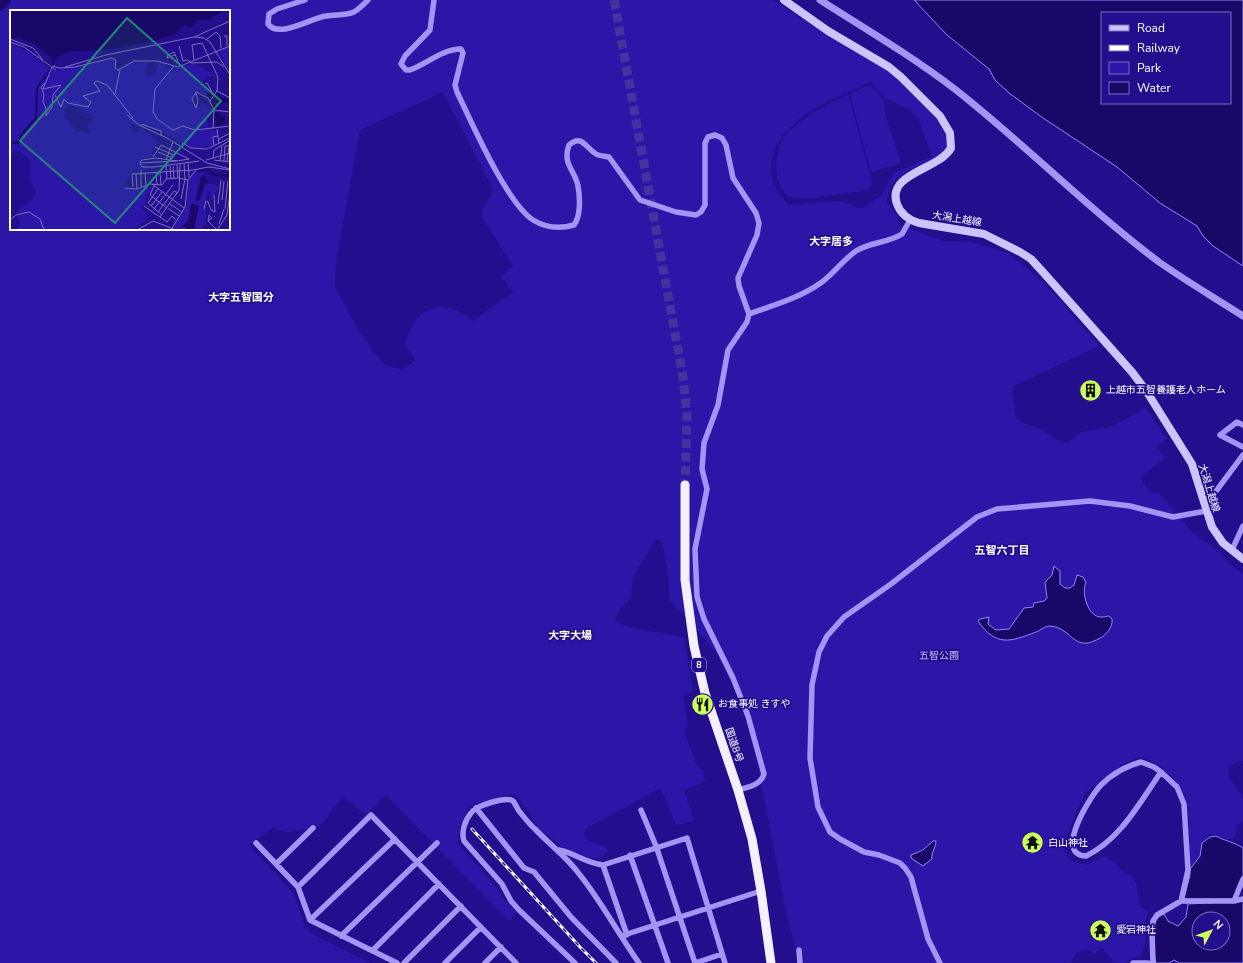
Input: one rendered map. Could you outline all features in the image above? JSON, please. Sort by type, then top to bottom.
[{"type":"highway","name":"国道8号","points":[[685,485],[684,554],[687,605],[705,693],[738,790],[752,839],[771,963]]},
{"type":"main road","points":[[784,0],[828,31],[889,67],[914,89],[948,127],[952,144],[945,157],[907,177],[895,191],[896,200],[900,211],[910,220]]},
{"type":"main road","name":"大潟上越線","points":[[910,220],[984,234],[1031,260],[1132,372],[1147,392],[1192,464],[1205,509],[1217,534],[1243,559]]},
{"type":"street","points":[[305,0],[277,9],[269,14],[268,24],[271,28],[287,29],[325,16],[354,12],[368,0]]},
{"type":"street","points":[[434,0],[430,30],[405,56],[400,64],[406,70],[410,70],[440,54],[454,49],[461,49],[462,53],[455,86],[457,92],[492,161],[515,201],[534,221],[552,228],[574,225],[579,218],[578,186],[571,173],[566,152],[569,145],[577,141],[582,142],[597,155],[609,157],[640,200],[676,212],[696,215],[701,212],[705,205],[705,143],[708,137],[715,135],[722,138],[726,145],[733,178],[756,213],[759,223],[757,235],[738,278],[739,286],[749,314],[745,326],[728,350],[718,405],[704,443],[702,469],[707,489],[695,549],[697,597],[704,619],[733,678],[748,716],[764,774],[756,784],[738,790]]},
{"type":"street","points":[[820,0],[896,48],[942,80],[1004,129],[1106,218],[1159,261],[1243,316]]},
{"type":"street","points":[[749,314],[791,300],[810,290],[823,281],[837,266],[857,250],[902,234],[910,220]]},
{"type":"street","points":[[1243,425],[1237,422],[1220,436],[1243,447]]},
{"type":"street","points":[[940,963],[928,940],[911,877],[905,868],[900,863],[879,855],[864,852],[830,832],[818,807],[810,758],[812,685],[819,652],[827,636],[844,617],[891,584],[977,516],[997,509],[1090,501],[1130,506],[1173,517],[1205,509],[1243,455]]},
{"type":"street","points":[[1232,550],[1243,526]]},
{"type":"street","points":[[1161,772],[1117,833],[1092,853],[1086,856],[1077,853],[1073,842],[1081,813],[1102,784],[1126,767],[1141,762],[1154,767],[1161,772],[1171,780],[1183,799],[1188,870],[1181,901]]},
{"type":"street","points":[[575,963],[519,910],[511,901],[502,884],[464,841],[462,836],[466,823],[472,811],[476,808],[498,800],[510,800],[514,802],[520,812],[536,830],[559,850],[580,875],[639,963]]},
{"type":"street","points":[[476,808],[524,868],[534,872],[571,917],[616,963]]},
{"type":"street","points":[[641,810],[656,846],[695,963],[722,954]]},
{"type":"street","points":[[298,887],[371,815],[516,963]]},
{"type":"street","points":[[276,864],[313,828]]},
{"type":"street","points":[[559,850],[568,852],[590,863],[603,864],[656,846],[687,838],[725,963]]},
{"type":"street","points":[[310,920],[394,839]]},
{"type":"street","points":[[256,842],[298,887],[310,920],[397,963]]},
{"type":"street","points":[[341,936],[437,843]]},
{"type":"street","points":[[630,855],[668,963]]},
{"type":"street","points":[[603,864],[627,935]]},
{"type":"street","points":[[1234,901],[1243,879]]},
{"type":"street","points":[[373,950],[439,884]]},
{"type":"street","points":[[621,936],[761,891]]},
{"type":"street","points":[[1153,963],[1151,940],[1153,921],[1157,915],[1181,901],[1234,901],[1243,899]]},
{"type":"street","points":[[404,963],[461,906]]},
{"type":"street","points":[[445,963],[481,927]]},
{"type":"street","points":[[485,963],[501,947]]},
{"type":"street","points":[[799,950],[800,963]]},
{"type":"street","points":[[1133,963],[1148,963]]},
{"type":"green space","name":"五智公園","points":[[0,0],[774,0],[836,41],[889,72],[908,87],[942,124],[948,137],[948,142],[944,152],[941,155],[903,174],[892,185],[888,193],[887,203],[897,216],[899,225],[944,241],[970,242],[1008,253],[1034,274],[1061,301],[1099,346],[1012,387],[1016,418],[1023,423],[1043,430],[1062,443],[1069,442],[1081,432],[1111,427],[1139,412],[1145,407],[1167,439],[1157,447],[1165,458],[1140,477],[1150,494],[1158,492],[1192,532],[1221,553],[1228,563],[1243,574],[1243,761],[1234,764],[1229,768],[1228,773],[1243,799],[1243,821],[1236,826],[1235,837],[1232,839],[1210,834],[1204,842],[1197,860],[1190,866],[1189,815],[1186,800],[1174,779],[1155,763],[1140,757],[1123,764],[1085,793],[1062,846],[1070,861],[1086,865],[1105,856],[1124,872],[1132,876],[1136,883],[1140,906],[1148,912],[1143,928],[1146,942],[1140,957],[1129,959],[1126,963],[1114,963],[1102,948],[1093,954],[1089,950],[1080,951],[1075,955],[1071,963],[799,963],[784,902],[759,771],[744,712],[733,685],[715,651],[670,600],[662,541],[656,539],[633,577],[631,598],[621,609],[615,619],[620,623],[636,629],[684,638],[693,691],[683,696],[688,725],[684,731],[697,766],[703,771],[705,780],[701,784],[684,790],[694,821],[676,825],[661,788],[586,828],[584,834],[586,840],[605,847],[608,851],[600,858],[591,858],[561,846],[539,828],[518,797],[509,794],[469,807],[460,825],[458,844],[494,884],[507,903],[516,912],[509,921],[386,795],[367,815],[343,797],[319,827],[286,832],[272,828],[249,845],[294,894],[304,924],[310,933],[370,963],[0,963]],"holes":[[[870,82],[885,98],[910,110],[919,120],[932,157],[894,173],[881,196],[860,209],[841,201],[788,205],[773,181],[772,161],[777,144],[788,130],[802,117],[819,106]],[[443,92],[494,191],[482,209],[482,217],[513,266],[501,276],[513,292],[473,321],[456,310],[447,308],[438,307],[423,313],[416,320],[407,336],[406,341],[406,345],[415,360],[403,370],[384,365],[357,328],[335,286],[336,262],[360,130]]]},
{"type":"green space","points":[[867,86],[871,86],[885,102],[885,115],[901,163],[871,172],[850,94]]},
{"type":"green space","points":[[848,94],[872,183],[868,190],[811,198],[788,197],[778,181],[776,167],[778,151],[784,137],[795,126],[809,116]]},
{"type":"water","points":[[914,0],[1243,0],[1243,266],[1213,246],[1203,236],[1197,226],[1160,203],[1117,167],[1043,118],[1009,93],[995,80],[989,69],[947,35]]},
{"type":"water","points":[[1054,566],[1060,571],[1060,584],[1065,588],[1070,588],[1074,585],[1077,575],[1083,577],[1086,582],[1084,592],[1089,609],[1097,616],[1109,616],[1112,619],[1111,627],[1102,637],[1092,642],[1079,642],[1064,631],[1050,626],[1018,638],[1004,640],[997,639],[991,635],[978,621],[989,617],[988,624],[996,630],[1009,629],[1024,608],[1033,607],[1034,603],[1044,601],[1047,598],[1045,582],[1052,575]]},
{"type":"water","points":[[1216,836],[1243,848],[1243,875],[1233,899],[1184,899],[1190,869],[1200,856],[1202,843],[1210,837]]},
{"type":"water","points":[[933,841],[936,841],[932,859],[923,866],[911,858],[911,855],[923,850]]},
{"type":"water","points":[[1243,901],[1243,963],[1179,963],[1174,960],[1169,963],[1156,963],[1153,941],[1156,920],[1164,914],[1168,921],[1178,926],[1186,917],[1188,904]]},
{"type":"waterway","points":[[0,6],[6,0]]},
{"type":"tunnel","points":[[614,0],[683,377],[687,415],[685,485]]},
{"type":"railway","points":[[472,829],[596,963]]},
{"type":"place","name":"上越市五智養護老人ホーム","points":[[1090,390]]},
{"type":"place","name":"お食事処 きすや","points":[[702,704]]},
{"type":"place","name":"白山神社","points":[[1033,843]]},
{"type":"place","name":"愛宕神社","points":[[1100,930]]},
{"type":"district","name":"大字居多","points":[[831,241]]},
{"type":"district","name":"大字五智国分","points":[[241,297]]},
{"type":"district","name":"五智六丁目","points":[[1002,550]]},
{"type":"district","name":"大字大場","points":[[570,635]]}]
